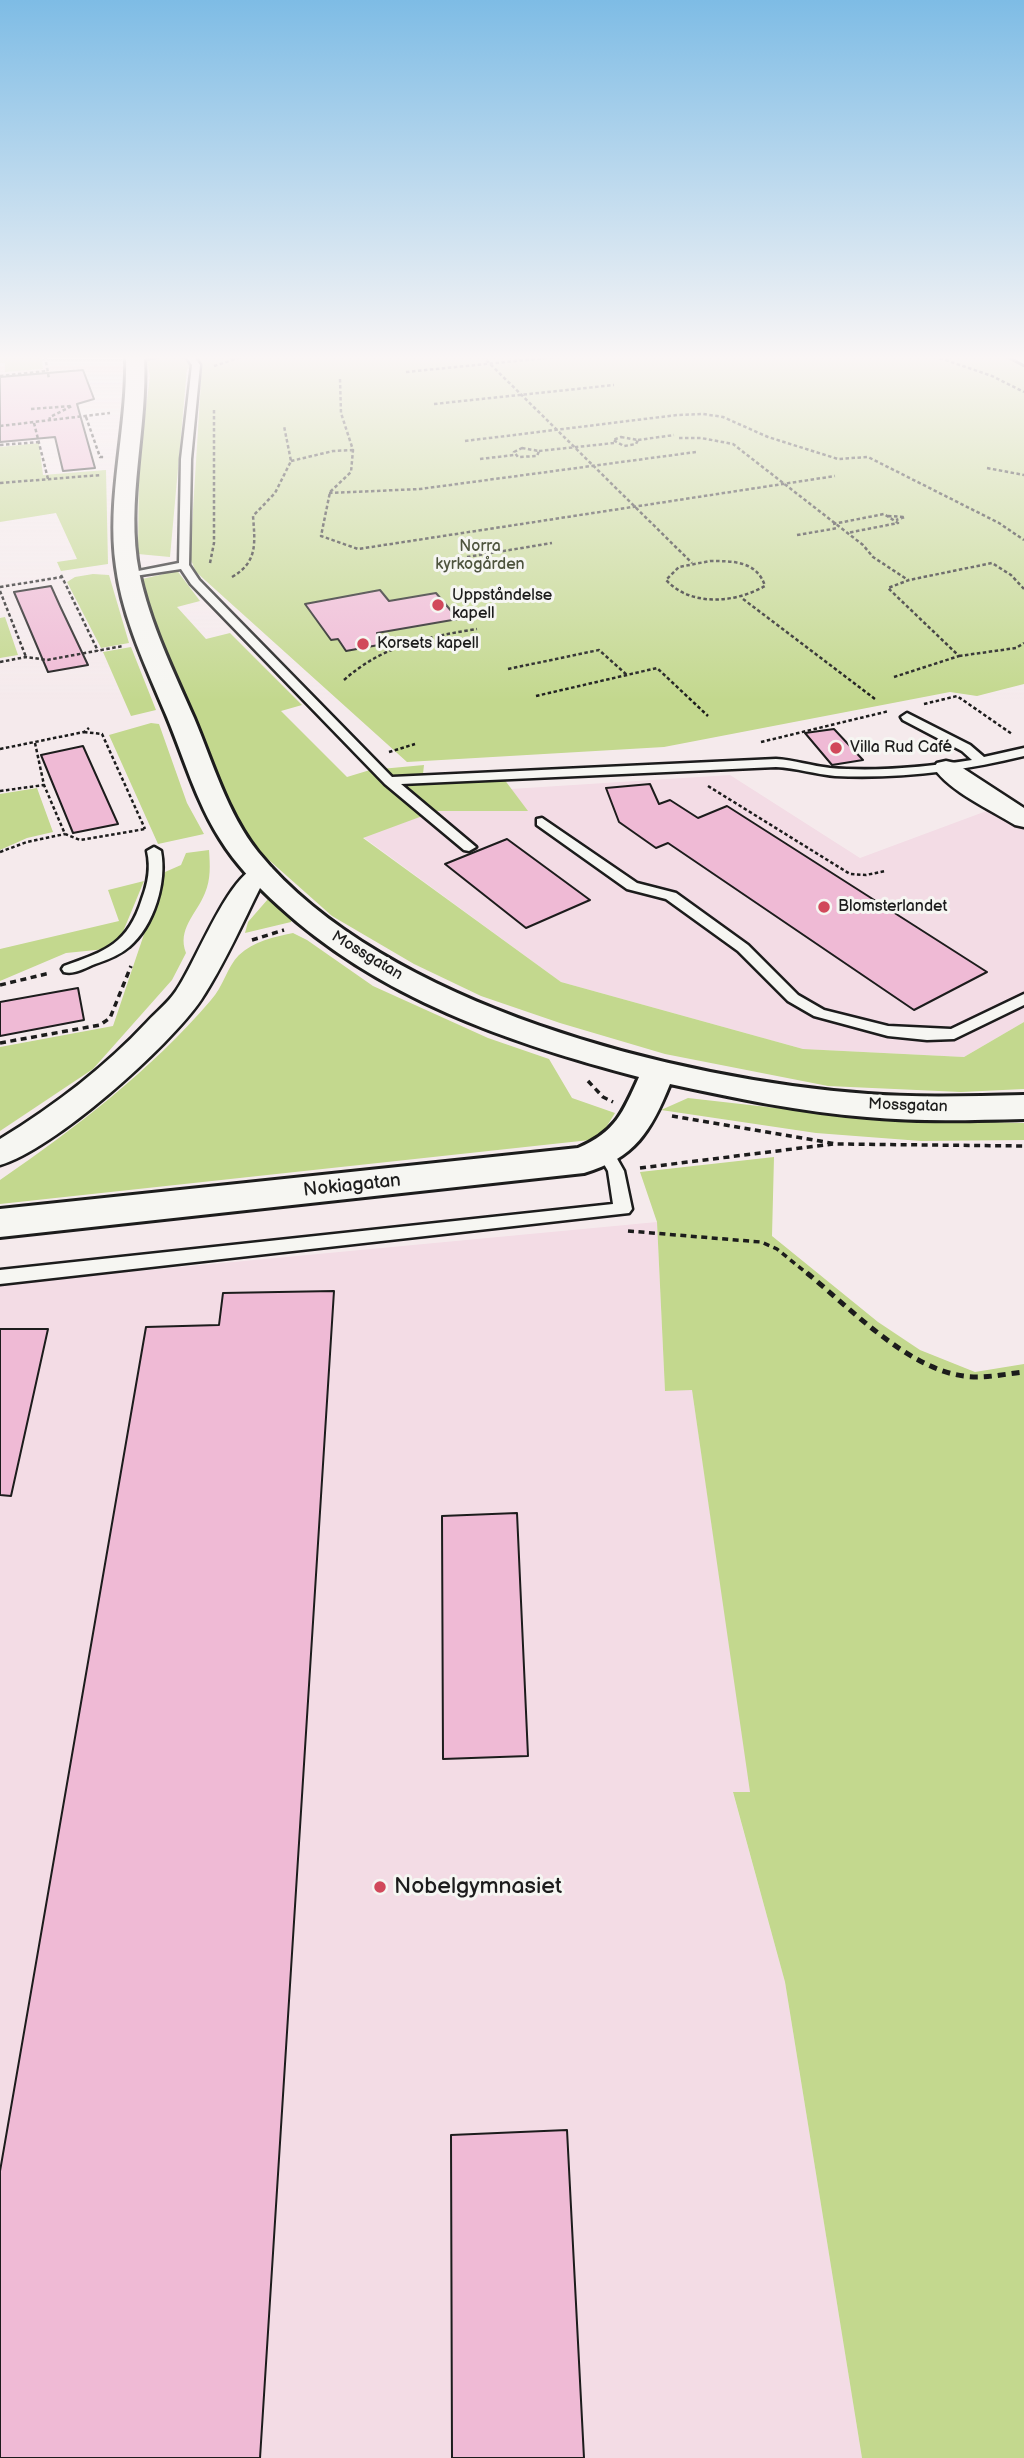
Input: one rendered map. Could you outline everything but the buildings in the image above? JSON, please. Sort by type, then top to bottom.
[{"type":"street","name":"Mossgatan","points":[[118,471],[128,574],[153,660],[215,805],[231,836],[261,873],[302,911],[345,944],[421,987],[492,1020],[568,1048],[659,1072],[778,1095],[886,1107],[1024,1107]]},
{"type":"street","points":[[946,768],[974,789],[1024,819]]},
{"type":"street","points":[[0,1154],[44,1127],[135,1054],[188,997],[250,882],[261,873]]},
{"type":"street","name":"Nokiagatan","points":[[0,1223],[584,1160],[619,1160],[622,1141],[636,1123],[659,1072]]},
{"type":"lane","points":[[186,471],[184,565],[195,582],[389,781],[469,847]]},
{"type":"lane","points":[[128,574],[184,565]]},
{"type":"lane","points":[[907,717],[966,748],[983,763]]},
{"type":"lane","points":[[389,781],[793,763],[819,771],[841,772],[946,768],[983,763],[1024,752]]},
{"type":"lane","points":[[542,822],[632,886],[671,896],[743,948],[793,998],[819,1013],[888,1031],[927,1035],[954,1034],[1024,999]]},
{"type":"lane","points":[[69,969],[125,945],[143,923],[155,877],[157,863],[154,851]]},
{"type":"lane","points":[[0,1277],[623,1209],[616,1171],[619,1160]]},
{"type":"path","points":[[46,471],[48,479]]},
{"type":"path","points":[[0,483],[48,479],[89,471]]},
{"type":"path","points":[[210,563],[214,543],[214,471]]},
{"type":"path","points":[[232,577],[245,570],[254,559],[253,516],[275,493],[286,471]]},
{"type":"path","points":[[351,471],[335,481],[329,493],[321,536],[358,549],[835,476]]},
{"type":"path","points":[[329,493],[420,489],[558,471]]},
{"type":"path","points":[[599,471],[692,563]]},
{"type":"path","points":[[766,471],[832,524],[863,545],[873,557],[909,580]]},
{"type":"path","points":[[895,471],[999,523],[1024,540]]},
{"type":"path","points":[[1001,471],[1024,475]]},
{"type":"path","points":[[832,524],[884,514],[898,523],[847,533]]},
{"type":"path","points":[[888,516],[905,517],[895,521]]},
{"type":"path","points":[[797,535],[839,528]]},
{"type":"path","points":[[467,557],[552,543]]},
{"type":"path","points":[[730,561],[758,570],[764,578],[765,586],[742,598],[695,597],[669,585],[666,580],[669,574],[692,563],[730,561]]},
{"type":"path","points":[[959,656],[888,588],[909,580],[992,563],[1011,575],[1024,589]]},
{"type":"path","points":[[26,657],[0,589],[61,576],[98,651]]},
{"type":"path","points":[[742,598],[875,699]]},
{"type":"path","points":[[0,616],[9,615]]},
{"type":"path","points":[[344,680],[360,663],[388,648],[419,638],[477,629]]},
{"type":"path","points":[[894,677],[959,656],[1016,648],[1024,643]]},
{"type":"path","points":[[0,662],[26,657],[47,660],[124,646]]},
{"type":"path","points":[[508,669],[599,650],[627,675]]},
{"type":"path","points":[[536,696],[657,668],[708,716]]},
{"type":"path","points":[[919,705],[957,696],[1013,735]]},
{"type":"path","points":[[729,766],[730,754],[738,749],[790,733],[895,710]]},
{"type":"path","points":[[85,732],[89,728]]},
{"type":"path","points":[[0,749],[85,732],[102,734],[154,851]]},
{"type":"path","points":[[35,743],[44,785],[65,834]]},
{"type":"path","points":[[689,768],[692,775],[705,784],[850,874],[866,875],[885,871]]},
{"type":"path","points":[[0,791],[44,785]]},
{"type":"path","points":[[0,852],[27,842],[65,834],[79,840],[145,829]]},
{"type":"path","points":[[249,942],[290,929]]},
{"type":"path","points":[[0,1043],[100,1025],[110,1018],[132,964],[125,945]]},
{"type":"path","points":[[0,985],[69,969]]},
{"type":"path","points":[[584,1076],[603,1097],[617,1104]]},
{"type":"path","points":[[663,1115],[837,1144]]},
{"type":"path","points":[[619,1160],[837,1144],[1024,1146]]},
{"type":"path","points":[[625,1231],[761,1242],[777,1249],[914,1360],[962,1376],[981,1377],[1024,1372]]},
{"type":"shaded area","points":[[730,775],[860,858],[1008,803],[1024,810],[1024,1022],[964,1057],[803,1049],[561,982],[363,837],[495,790]]},
{"type":"shaded area","name":"Nobelgymnasiet","points":[[657,1222],[665,1390],[692,1390],[751,1792],[733,1793],[785,1982],[862,2458],[0,2458],[0,1284]]},
{"type":"green space","points":[[0,471],[42,471],[43,475],[106,471],[108,564],[61,571],[57,562],[77,559],[56,513],[0,522]]},
{"type":"green space","name":"Norra kyrkogården","points":[[139,471],[178,471],[170,557],[138,554]]},
{"type":"green space","name":"Norra kyrkogården","points":[[195,471],[1024,471],[1024,684],[977,696],[950,692],[664,747],[407,762],[196,572],[190,558]]},
{"type":"green space","points":[[163,569],[176,569],[200,601],[177,607],[206,639],[230,633],[302,705],[281,711],[347,777],[370,770],[424,765],[422,783],[504,779],[528,811],[436,811],[363,838],[561,982],[803,1049],[964,1057],[1024,1022],[1024,1089],[961,1092],[828,1086],[665,1054],[481,996],[414,964],[332,916],[261,853],[229,806],[156,630],[142,579],[164,574]]},
{"type":"green space","points":[[109,575],[129,643],[101,648],[67,582],[75,577]]},
{"type":"green space","points":[[5,617],[18,655],[0,658],[0,618]]},
{"type":"green space","points":[[131,647],[156,710],[131,716],[103,652]]},
{"type":"green space","points":[[151,723],[159,724],[187,803],[204,834],[158,844],[109,735]]},
{"type":"green space","points":[[37,788],[53,832],[27,838],[0,850],[0,794]]},
{"type":"green space","points":[[209,850],[210,872],[207,888],[186,929],[186,953],[172,980],[93,1069],[0,1131],[0,1047],[113,1026],[165,872],[181,865],[186,853]]},
{"type":"green space","points":[[144,881],[120,939],[106,949],[66,953],[0,981],[0,949],[119,921],[108,890]]},
{"type":"green space","points":[[268,899],[272,899],[292,919],[291,922],[245,933],[248,922]]},
{"type":"green space","points":[[293,933],[373,986],[488,1038],[549,1059],[572,1098],[615,1113],[599,1139],[0,1204],[0,1180],[85,1118],[163,1051],[215,995],[239,955],[258,943]]},
{"type":"green space","points":[[688,1098],[873,1119],[1024,1123],[1024,1140],[921,1141],[816,1133],[661,1110]]},
{"type":"green space","points":[[774,1157],[772,1236],[878,1322],[920,1350],[975,1372],[1024,1364],[1024,2458],[862,2458],[785,1982],[733,1792],[750,1792],[692,1390],[665,1391],[657,1222],[640,1172]]},
{"type":"place","name":"Uppståndelse kapell","points":[[438,605]]},
{"type":"place","name":"Korsets kapell","points":[[363,644]]},
{"type":"place","name":"Villa Rud Café","points":[[836,748]]},
{"type":"place","name":"Blomsterlandet","points":[[824,907]]},
{"type":"place","name":"Nobelgymnasiet","points":[[380,1887]]}]
